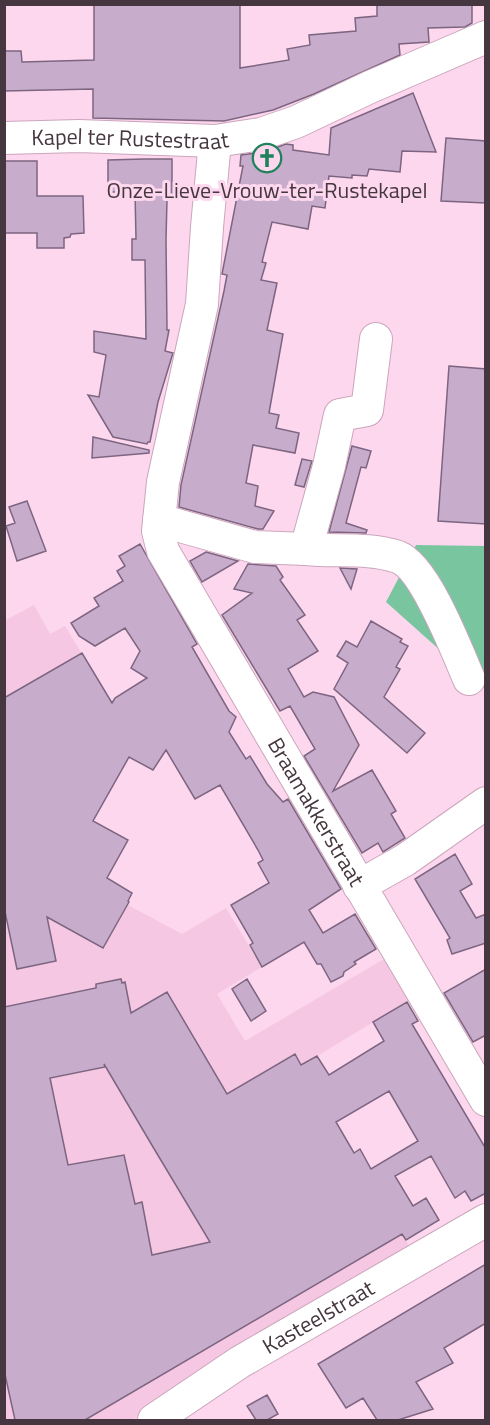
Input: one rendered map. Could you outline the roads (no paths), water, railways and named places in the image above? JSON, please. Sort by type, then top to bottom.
[{"type":"street","name":"Kapel ter Rustestraat","points":[[4,138],[79,136],[215,141],[261,134],[296,123],[370,87],[486,37]]},
{"type":"street","name":"Braamakkerstraat","points":[[215,141],[202,304],[163,482],[158,531],[163,551],[486,1100]]},
{"type":"street","points":[[306,549],[340,416],[367,410],[376,339]]},
{"type":"street","points":[[159,520],[255,547],[369,552],[400,557],[418,573],[435,603],[469,679]]},
{"type":"street","points":[[359,886],[405,860],[486,803]]},
{"type":"street","name":"Kasteelstraat","points":[[154,1420],[240,1362],[486,1220]]},
{"type":"place","name":"Onze-Lieve-Vrouw-ter-Rustekapel","points":[[267,158]]}]
